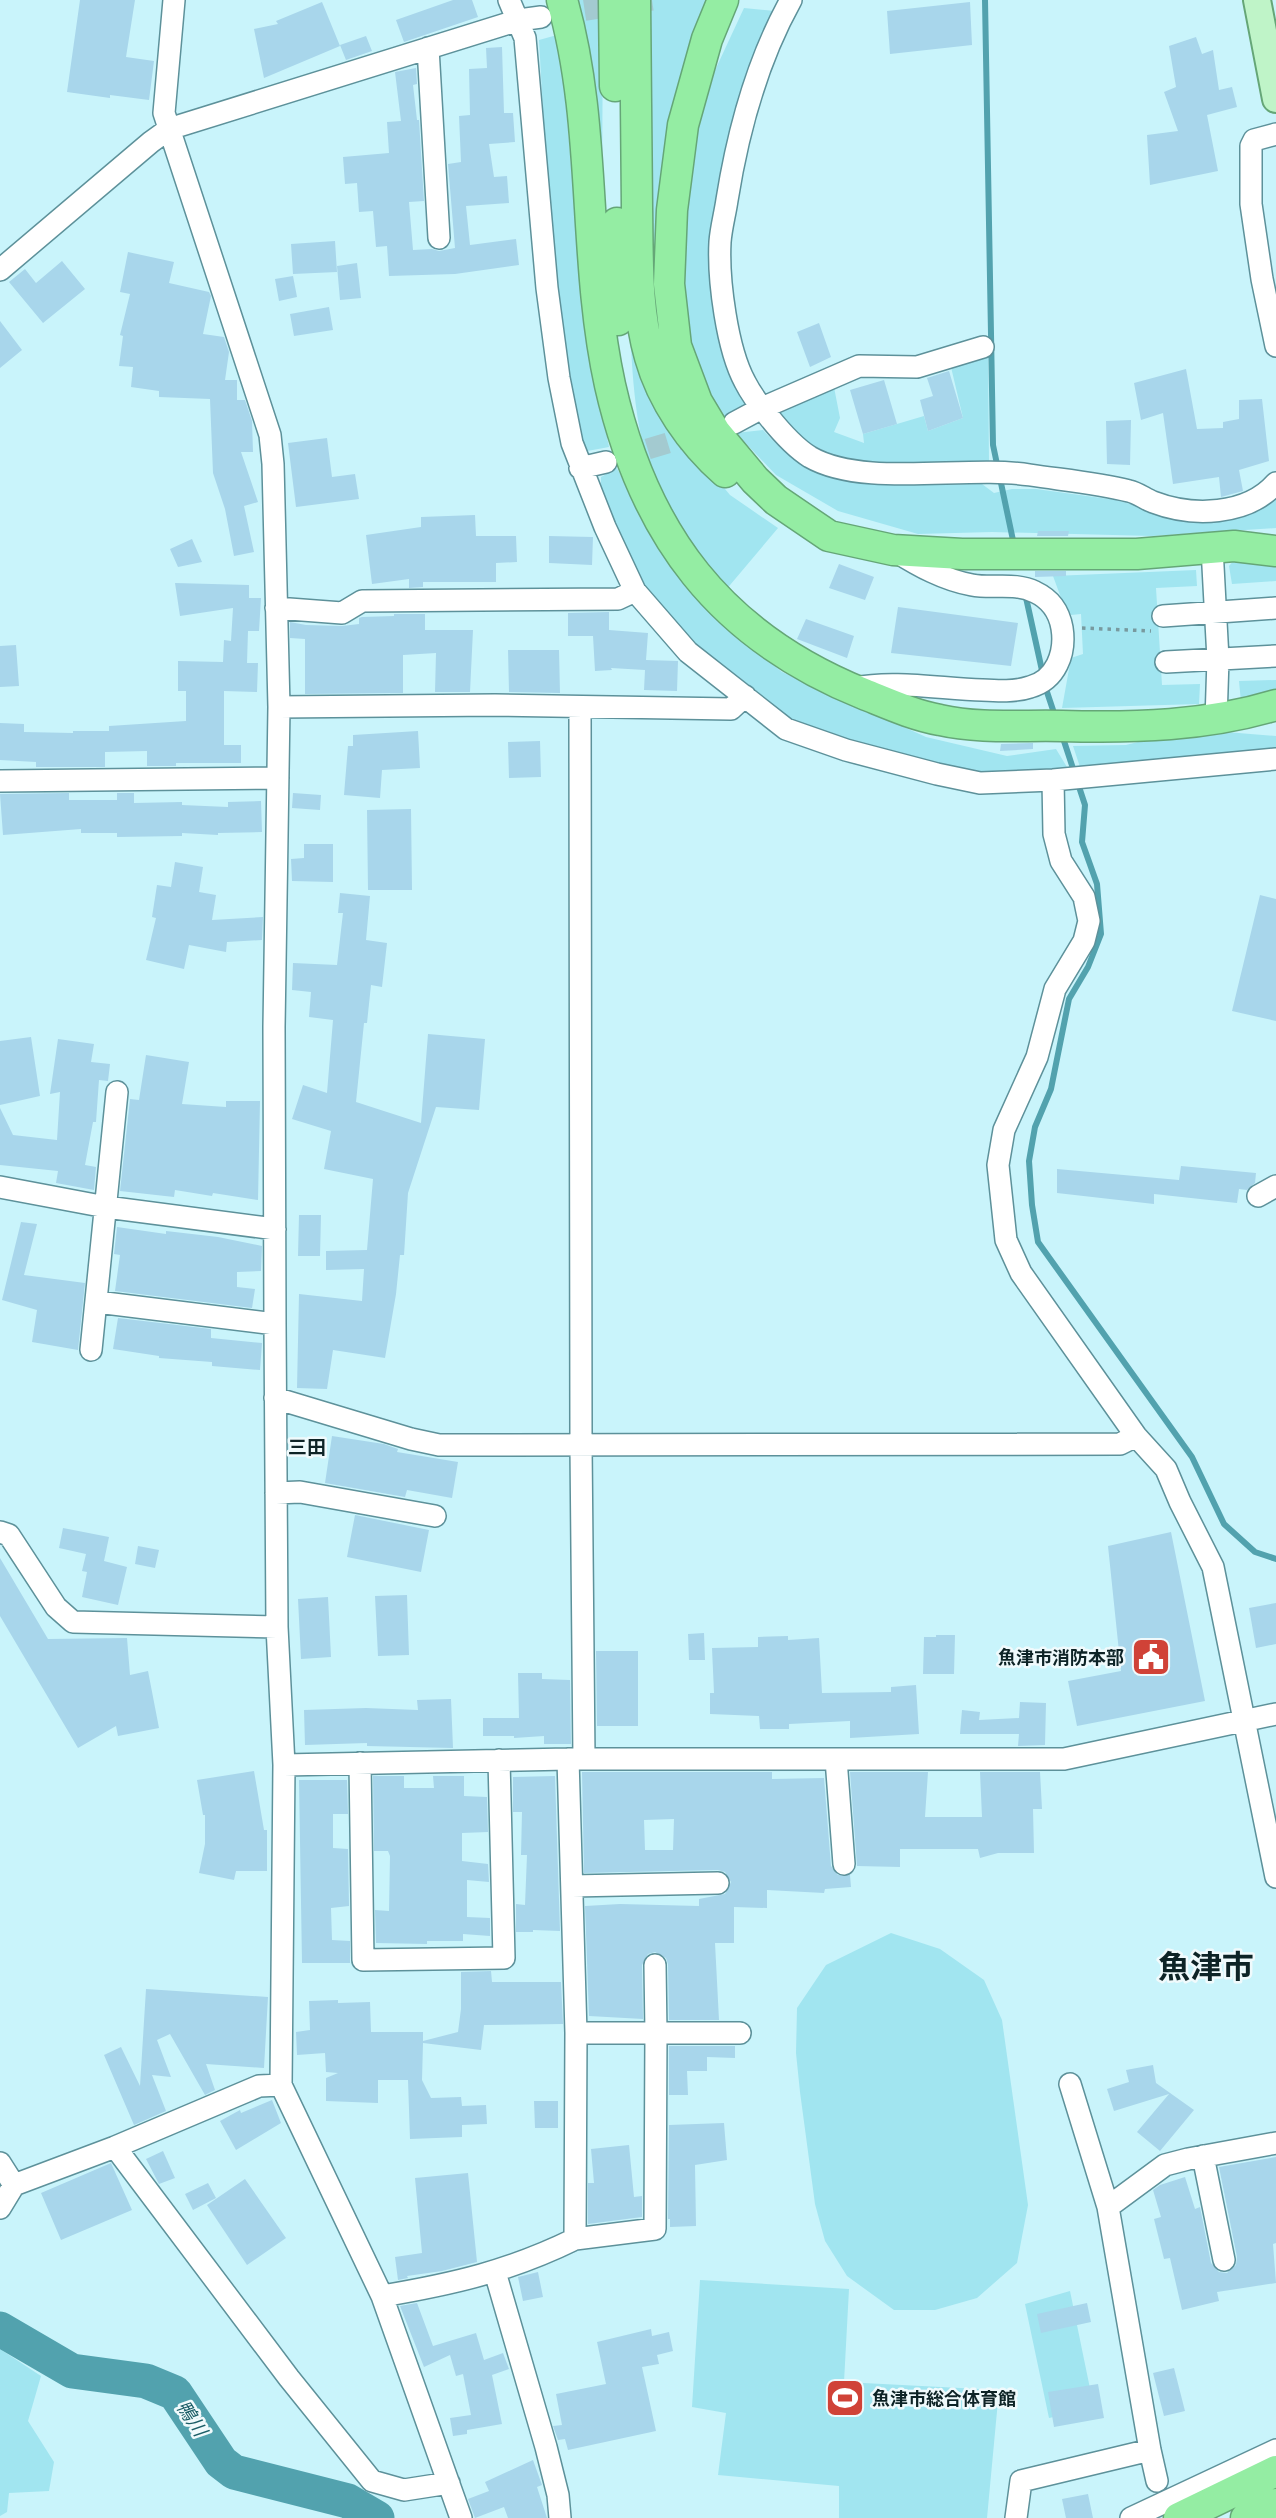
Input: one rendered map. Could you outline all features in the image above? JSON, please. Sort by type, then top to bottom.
[{"type":"highway","points":[[614,0],[619,346],[627,418],[642,483]]},
{"type":"highway","points":[[635,0],[639,298],[650,358],[677,415],[715,463],[740,485],[799,522],[830,536],[893,550],[962,554],[1137,554],[1223,547],[1276,539]]},
{"type":"highway","points":[[723,0],[694,81],[676,168],[669,284],[676,346],[697,402],[733,456],[776,500],[830,536]]},
{"type":"highway","points":[[552,8],[572,36],[582,107],[604,350],[619,416],[642,483],[657,516],[675,546],[719,602],[772,647],[803,666],[910,712],[940,720],[968,724],[1114,728],[1216,720],[1276,724]]},
{"type":"highway","points":[[1223,547],[1276,551]]},
{"type":"highway","points":[[1216,720],[1276,705]]},
{"type":"highway","points":[[1179,2518],[1276,2471]]},
{"type":"highway","points":[[1246,2518],[1276,2504]]},
{"type":"main road","points":[[1257,0],[1276,99]]},
{"type":"street","points":[[174,0],[164,113],[178,148],[270,435],[279,707],[274,1027],[277,1627],[284,1765],[281,2085],[383,2296],[461,2518]]},
{"type":"street","points":[[509,0],[525,38],[547,288],[557,365],[572,443],[580,468],[635,591],[688,652],[786,729],[846,750],[980,783],[1053,780],[1276,759]]},
{"type":"street","points":[[791,0],[777,26],[753,88],[732,169],[720,243],[724,302],[732,345],[744,381],[784,436],[811,457],[840,468],[867,473],[1012,472],[1131,491],[1152,502],[1184,511],[1220,511],[1258,500],[1276,483]]},
{"type":"street","points":[[0,270],[151,142],[169,130],[552,8]]},
{"type":"street","points":[[428,48],[439,239]]},
{"type":"street","points":[[1276,134],[1254,139],[1251,146],[1251,204],[1269,278],[1276,346]]},
{"type":"street","points":[[734,423],[859,366],[916,367],[983,346]]},
{"type":"street","points":[[580,468],[606,462]]},
{"type":"street","points":[[1216,720],[1216,612],[1223,547]]},
{"type":"street","points":[[850,688],[894,685],[1005,691],[1031,687],[1053,674],[1062,655],[1062,627],[1052,601],[1033,590],[1007,585],[974,586],[929,572],[893,550]]},
{"type":"street","points":[[276,608],[342,613],[362,600],[618,599],[635,591]]},
{"type":"street","points":[[1161,623],[1216,612],[1276,608]]},
{"type":"street","points":[[1166,662],[1276,656]]},
{"type":"street","points":[[279,707],[495,705],[730,709],[745,696]]},
{"type":"street","points":[[575,2239],[576,2034],[572,1886],[581,1446],[580,707]]},
{"type":"street","points":[[0,780],[278,778]]},
{"type":"street","points":[[1053,780],[1054,834],[1061,861],[1084,897],[1089,921],[1084,941],[1055,989],[1037,1057],[1004,1130],[999,1166],[1006,1240],[1021,1273],[1136,1436],[1166,1469],[1213,1567],[1276,1877]]},
{"type":"street","points":[[91,1350],[117,1092]]},
{"type":"street","points":[[0,1187],[106,1207],[275,1229]]},
{"type":"street","points":[[97,1302],[275,1324]]},
{"type":"street","points":[[275,1398],[439,1445],[1120,1444],[1136,1436]]},
{"type":"street","points":[[276,1493],[300,1492],[435,1516]]},
{"type":"street","points":[[0,1532],[9,1535],[56,1607],[73,1622],[277,1627]]},
{"type":"street","points":[[284,1765],[576,1759],[1065,1759],[1276,1714]]},
{"type":"street","points":[[836,1759],[845,1864]]},
{"type":"street","points":[[360,1763],[363,1960],[504,1958],[499,1760]]},
{"type":"street","points":[[572,1886],[718,1883]]},
{"type":"street","points":[[383,2296],[453,2284],[495,2272],[575,2239],[656,2230],[654,1965]]},
{"type":"street","points":[[576,2034],[740,2033]]},
{"type":"street","points":[[1070,2084],[1108,2207],[1157,2481]]},
{"type":"street","points":[[0,2208],[14,2185],[115,2147],[259,2086],[281,2085]]},
{"type":"street","points":[[1108,2207],[1165,2165],[1276,2143]]},
{"type":"street","points":[[115,2147],[289,2378],[372,2481],[404,2490],[449,2483]]},
{"type":"street","points":[[1203,2156],[1224,2260]]},
{"type":"street","points":[[0,2162],[14,2185]]},
{"type":"street","points":[[495,2272],[546,2447],[558,2495],[560,2518]]},
{"type":"street","points":[[1130,2518],[1276,2449]]},
{"type":"street","points":[[1016,2518],[1021,2481],[1150,2450]]},
{"type":"path","points":[[1062,627],[1161,623]]},
{"type":"shaded area","points":[[575,0],[603,0],[602,203]]},
{"type":"shaded area","points":[[648,0],[710,0],[660,320],[659,345],[652,301]]},
{"type":"shaded area","points":[[744,8],[775,11],[729,136],[715,204],[711,252],[750,404],[722,421],[686,341],[681,211],[704,94]]},
{"type":"shaded area","points":[[557,35],[586,332],[609,447],[582,452],[564,369],[550,235],[539,40]]},
{"type":"shaded area","points":[[630,329],[702,461],[730,495],[778,528],[725,591],[675,522],[653,477],[637,415]]},
{"type":"shaded area","points":[[988,352],[989,463],[901,467],[847,460],[821,450],[797,434],[774,412],[833,382],[840,418],[834,432],[864,443],[863,434],[924,416],[928,431],[963,418],[951,367]]},
{"type":"shaded area","points":[[763,430],[786,452],[810,467],[837,477],[864,482],[893,485],[982,484],[994,493],[1012,489],[1036,489],[1116,500],[1149,509],[1276,493],[1276,528],[1152,536],[992,532],[918,534],[838,511],[776,475],[736,433]]},
{"type":"shaded area","points":[[617,468],[656,546],[723,624],[782,672],[926,737],[1007,756],[1056,749],[1070,772],[985,775],[890,754],[780,717],[700,653],[648,593],[627,558],[601,500],[601,477]]},
{"type":"shaded area","points":[[1235,559],[1276,559],[1276,581],[1232,584],[1229,566]]},
{"type":"shaded area","points":[[1196,570],[1197,586],[1156,588],[1162,685],[1200,684],[1199,704],[1062,708],[1071,658],[1083,654],[1081,614],[1071,615],[1064,606],[1053,576]]},
{"type":"shaded area","points":[[1276,680],[1276,697],[1241,702],[1239,681]]},
{"type":"shaded area","points":[[1226,732],[1276,736],[1276,751],[1081,770],[1073,746],[1126,745],[1173,733]]},
{"type":"shaded area","points":[[891,1933],[940,1949],[984,1980],[1002,2020],[1028,2205],[1017,2263],[977,2298],[935,2310],[894,2310],[847,2276],[825,2241],[815,2204],[800,2092],[796,2053],[797,2008],[826,1965]]},
{"type":"shaded area","name":"魚津市総合体育館","points":[[700,2280],[849,2289],[844,2382],[999,2390],[987,2518],[839,2518],[839,2486],[718,2475],[726,2413],[692,2407]]},
{"type":"shaded area","points":[[1070,2291],[1094,2408],[1049,2418],[1025,2304]]},
{"type":"shaded area","points":[[0,2349],[41,2376],[28,2421],[54,2462],[49,2491],[9,2493],[7,2512],[0,2516]]},
{"type":"building","points":[[80,0],[135,0],[126,57],[154,61],[149,100],[67,92]]},
{"type":"building","points":[[453,0],[472,0],[478,17],[404,42],[396,20]]},
{"type":"building","points":[[322,2],[340,46],[264,78],[254,29],[278,24],[276,21]]},
{"type":"building","points":[[970,2],[972,45],[890,54],[887,11]]},
{"type":"building","points":[[366,36],[372,51],[346,60],[340,45]]},
{"type":"building","points":[[1196,37],[1202,54],[1213,50],[1219,90],[1232,87],[1237,107],[1207,115],[1218,171],[1150,185],[1147,135],[1178,131],[1164,92],[1176,87],[1169,46]]},
{"type":"building","points":[[502,47],[504,113],[513,113],[515,142],[489,144],[494,177],[507,176],[509,203],[466,206],[470,245],[516,239],[519,265],[455,274],[389,276],[387,246],[376,247],[373,211],[359,212],[357,183],[345,184],[343,157],[389,153],[387,122],[401,121],[395,72],[416,68],[417,84],[413,85],[419,120],[424,201],[409,202],[413,250],[439,251],[455,248],[448,164],[461,162],[459,116],[470,115],[469,69],[487,68],[486,48]]},
{"type":"building","points":[[335,241],[337,272],[293,274],[291,244]]},
{"type":"building","points":[[128,252],[174,262],[169,283],[209,292],[211,296],[203,334],[224,337],[229,352],[225,380],[237,380],[237,400],[245,400],[252,421],[253,452],[241,452],[258,502],[244,506],[254,552],[234,556],[225,509],[213,473],[210,399],[159,397],[159,391],[131,387],[133,367],[119,366],[123,336],[120,335],[130,294],[120,292]]},
{"type":"building","points":[[62,261],[85,289],[43,323],[9,282],[25,269],[36,283]]},
{"type":"building","points":[[357,263],[361,298],[340,300],[337,266]]},
{"type":"building","points":[[293,276],[297,297],[279,301],[275,279]]},
{"type":"building","points":[[329,307],[333,330],[294,336],[290,314]]},
{"type":"building","points":[[0,321],[22,350],[0,368]]},
{"type":"building","points":[[819,323],[831,357],[810,367],[797,332]]},
{"type":"building","points":[[1186,369],[1197,429],[1223,428],[1223,422],[1239,419],[1239,400],[1262,399],[1269,461],[1239,470],[1243,491],[1221,497],[1219,477],[1173,484],[1163,413],[1141,420],[1134,383]]},
{"type":"building","points":[[949,371],[963,418],[928,431],[920,400],[933,396],[927,378]]},
{"type":"building","points":[[884,380],[897,424],[863,434],[850,390]]},
{"type":"building","points":[[1131,420],[1130,465],[1107,464],[1106,421]]},
{"type":"building","points":[[327,438],[332,477],[355,474],[359,499],[296,507],[288,443]]},
{"type":"building","points":[[475,515],[476,536],[516,536],[517,562],[496,563],[496,582],[423,582],[423,587],[409,588],[409,579],[372,584],[366,535],[421,527],[421,517]]},
{"type":"building","points":[[1038,531],[1069,531],[1068,536],[1037,536]]},
{"type":"building","points":[[549,536],[593,537],[592,565],[549,563]]},
{"type":"building","points":[[192,539],[202,562],[178,567],[170,549]]},
{"type":"building","points":[[839,564],[874,577],[865,600],[829,588]]},
{"type":"building","points":[[1035,571],[1066,571],[1066,576],[1035,577]]},
{"type":"building","points":[[175,583],[249,585],[249,598],[261,598],[259,631],[248,631],[247,663],[258,663],[257,692],[224,691],[224,745],[241,745],[241,763],[147,766],[147,751],[105,752],[105,767],[36,767],[36,762],[0,760],[0,723],[24,724],[24,732],[73,733],[109,731],[109,726],[186,721],[186,691],[178,691],[178,661],[223,662],[224,640],[231,641],[233,608],[180,616]]},
{"type":"building","points":[[898,607],[1018,623],[1011,666],[891,653]]},
{"type":"building","points":[[609,612],[609,630],[648,633],[646,660],[678,661],[677,691],[644,690],[645,670],[611,668],[612,670],[595,671],[593,636],[568,636],[568,613]]},
{"type":"building","points":[[425,614],[425,630],[473,630],[470,692],[435,692],[436,653],[403,655],[403,693],[305,694],[305,639],[290,638],[290,622],[342,626],[359,624],[359,618],[362,617]]},
{"type":"building","points":[[806,619],[854,636],[847,658],[797,639]]},
{"type":"building","points":[[16,645],[19,686],[0,687],[0,646]]},
{"type":"building","points":[[508,650],[559,650],[560,693],[509,692]]},
{"type":"building","points":[[418,731],[420,768],[382,770],[380,798],[344,795],[348,746],[353,746],[353,735]]},
{"type":"building","points":[[540,741],[541,777],[509,778],[508,742]]},
{"type":"building","points":[[1033,743],[1033,749],[1000,751],[1001,744]]},
{"type":"building","points":[[69,793],[69,800],[117,800],[117,793],[134,793],[134,803],[182,802],[182,805],[228,807],[228,802],[261,801],[262,832],[117,837],[117,833],[81,833],[81,829],[3,835],[0,794]]},
{"type":"building","points":[[293,793],[321,795],[320,810],[292,808]]},
{"type":"building","points":[[411,809],[412,890],[368,890],[367,810]]},
{"type":"building","points":[[304,844],[333,844],[333,882],[292,881],[291,859],[304,858]]},
{"type":"building","points":[[175,862],[203,867],[199,892],[216,895],[212,920],[263,917],[262,940],[227,942],[226,952],[189,945],[184,969],[146,960],[156,918],[152,917],[157,885],[171,887]]},
{"type":"building","points":[[340,893],[370,896],[366,940],[387,943],[382,987],[371,985],[367,1023],[364,1023],[356,1102],[421,1123],[428,1034],[485,1039],[479,1110],[436,1107],[408,1193],[404,1255],[400,1255],[385,1358],[333,1350],[327,1389],[297,1388],[299,1294],[362,1301],[364,1269],[326,1270],[326,1251],[367,1250],[373,1179],[324,1169],[331,1131],[292,1119],[303,1085],[327,1093],[333,1020],[309,1017],[311,992],[292,990],[293,963],[337,965],[343,913],[338,913]]},
{"type":"building","points":[[1260,895],[1276,899],[1276,1021],[1232,1011]]},
{"type":"building","points":[[31,1037],[40,1096],[0,1105],[0,1041]]},
{"type":"building","points":[[58,1039],[94,1044],[91,1062],[110,1064],[108,1081],[99,1080],[96,1122],[93,1122],[85,1165],[96,1167],[94,1190],[56,1183],[58,1171],[0,1165],[0,1108],[13,1135],[57,1140],[60,1092],[50,1094]]},
{"type":"building","points":[[146,1055],[189,1062],[182,1104],[226,1107],[226,1101],[260,1101],[258,1200],[175,1190],[174,1197],[120,1191],[130,1099],[139,1100]]},
{"type":"building","points":[[1181,1166],[1256,1173],[1255,1183],[1247,1190],[1239,1189],[1237,1203],[1154,1194],[1154,1204],[1057,1193],[1057,1169],[1179,1180]]},
{"type":"building","points":[[299,1215],[321,1215],[320,1256],[298,1256]]},
{"type":"building","points":[[21,1222],[37,1224],[24,1275],[85,1283],[78,1350],[32,1342],[37,1310],[2,1300]]},
{"type":"building","points":[[117,1227],[166,1234],[166,1231],[218,1237],[262,1246],[261,1271],[237,1272],[237,1287],[255,1289],[252,1308],[115,1291],[120,1255],[114,1254]]},
{"type":"building","points":[[118,1318],[211,1329],[211,1338],[262,1343],[260,1370],[212,1366],[212,1362],[159,1358],[113,1349]]},
{"type":"building","points":[[332,1436],[384,1444],[398,1449],[397,1452],[458,1462],[452,1498],[407,1490],[405,1497],[325,1483]]},
{"type":"building","points":[[355,1515],[429,1530],[421,1572],[347,1557]]},
{"type":"building","points":[[63,1528],[109,1537],[104,1561],[127,1567],[118,1605],[82,1597],[87,1572],[82,1571],[86,1554],[59,1548]]},
{"type":"building","points":[[1171,1532],[1205,1701],[1077,1726],[1068,1681],[1121,1671],[1108,1546]]},
{"type":"building","points":[[138,1546],[159,1550],[155,1568],[135,1564]]},
{"type":"building","points":[[0,1558],[48,1639],[127,1638],[130,1675],[148,1671],[159,1728],[118,1736],[116,1726],[78,1748],[0,1616]]},
{"type":"building","points":[[407,1595],[409,1655],[378,1656],[375,1596]]},
{"type":"building","points":[[328,1597],[331,1657],[301,1659],[298,1599]]},
{"type":"building","points":[[1276,1603],[1276,1644],[1256,1648],[1249,1608]]},
{"type":"building","points":[[704,1633],[705,1660],[689,1660],[688,1634]]},
{"type":"building","points":[[955,1635],[954,1674],[923,1674],[924,1637]]},
{"type":"building","points":[[788,1636],[788,1640],[819,1638],[822,1693],[891,1692],[891,1687],[916,1685],[919,1734],[850,1738],[850,1721],[789,1724],[789,1729],[760,1729],[759,1716],[710,1714],[710,1693],[714,1693],[712,1648],[758,1647],[758,1637]]},
{"type":"building","points":[[596,1651],[638,1651],[638,1726],[597,1726]]},
{"type":"building","points":[[518,1673],[542,1673],[542,1679],[570,1680],[571,1744],[544,1744],[544,1736],[483,1736],[483,1718],[519,1718]]},
{"type":"building","points":[[451,1699],[453,1748],[367,1746],[367,1743],[305,1745],[304,1710],[418,1710],[417,1700]]},
{"type":"building","points":[[1020,1702],[1046,1703],[1045,1745],[1018,1746],[1019,1734],[960,1734],[962,1710],[980,1712],[979,1720],[1019,1718]]},
{"type":"building","points":[[254,1771],[264,1830],[267,1830],[267,1871],[236,1871],[234,1880],[199,1873],[205,1844],[205,1815],[197,1780]]},
{"type":"building","points":[[582,1772],[772,1772],[772,1779],[824,1778],[831,1866],[838,1875],[850,1875],[851,1887],[825,1889],[824,1893],[767,1890],[767,1908],[734,1907],[734,1943],[715,1943],[719,2020],[669,2020],[668,1964],[666,1958],[655,1952],[648,1954],[642,1965],[643,2019],[589,2016],[585,1906],[699,1906],[699,1899],[725,1894],[731,1882],[725,1872],[718,1870],[584,1873]],"holes":[[[674,1819],[673,1850],[645,1850],[644,1820]]]},
{"type":"building","points":[[850,1772],[928,1772],[925,1817],[982,1817],[980,1772],[1040,1772],[1042,1809],[1033,1809],[1034,1853],[998,1853],[980,1858],[978,1849],[900,1849],[900,1867],[857,1866]]},
{"type":"building","points":[[373,1776],[404,1776],[404,1788],[434,1788],[433,1776],[464,1776],[464,1796],[487,1797],[488,1832],[462,1833],[462,1861],[488,1864],[489,1882],[467,1880],[467,1917],[490,1918],[490,1936],[463,1934],[463,1941],[427,1941],[427,1944],[376,1943],[375,1910],[389,1911],[390,1856],[388,1851],[374,1851]]},
{"type":"building","points":[[555,1776],[560,1931],[516,1932],[516,1904],[525,1905],[527,1855],[521,1855],[522,1812],[513,1812],[513,1777]]},
{"type":"building","points":[[299,1780],[347,1780],[348,1814],[333,1814],[333,1848],[348,1849],[349,1906],[331,1908],[332,1940],[350,1941],[350,1963],[302,1963]]},
{"type":"building","points":[[491,1971],[492,1982],[561,1982],[563,2024],[484,2025],[481,2050],[423,2043],[422,2080],[431,2098],[461,2097],[462,2106],[486,2105],[487,2124],[462,2125],[462,2137],[410,2139],[408,2080],[378,2080],[378,2103],[326,2101],[326,2078],[338,2073],[326,2072],[325,2053],[297,2055],[296,2032],[310,2030],[309,2001],[370,2002],[371,2032],[423,2032],[423,2041],[458,2032],[461,1972]]},
{"type":"building","points":[[146,1989],[268,1997],[264,2068],[206,2064],[215,2090],[205,2095],[170,2034],[157,2040],[171,2077],[152,2075],[166,2111],[134,2125],[104,2055],[121,2047],[140,2086]]},
{"type":"building","points":[[669,2046],[735,2046],[735,2058],[707,2057],[707,2071],[687,2071],[688,2095],[669,2095]]},
{"type":"building","points":[[1153,2065],[1156,2083],[1194,2110],[1160,2151],[1137,2132],[1169,2094],[1114,2111],[1107,2089],[1129,2082],[1126,2070]]},
{"type":"building","points":[[272,2100],[281,2123],[236,2150],[220,2121],[240,2110],[241,2113]]},
{"type":"building","points":[[534,2101],[558,2101],[558,2128],[535,2128]]},
{"type":"building","points":[[724,2123],[727,2160],[695,2165],[696,2226],[670,2227],[669,2125]]},
{"type":"building","points":[[629,2145],[634,2197],[642,2196],[642,2217],[588,2224],[588,2183],[594,2183],[591,2149]]},
{"type":"building","points":[[163,2151],[175,2178],[159,2184],[146,2159]]},
{"type":"building","points":[[1276,2157],[1276,2243],[1273,2244],[1276,2283],[1217,2292],[1219,2301],[1182,2310],[1170,2258],[1164,2259],[1154,2219],[1161,2217],[1153,2190],[1185,2177],[1195,2209],[1200,2207],[1211,2263],[1219,2272],[1227,2273],[1236,2265],[1237,2257],[1219,2167]]},
{"type":"building","points":[[111,2163],[132,2210],[61,2240],[41,2193]]},
{"type":"building","points":[[468,2173],[477,2262],[398,2280],[395,2257],[422,2253],[415,2178]]},
{"type":"building","points":[[245,2179],[286,2238],[247,2265],[207,2205]]},
{"type":"building","points":[[208,2183],[216,2198],[193,2210],[185,2194]]},
{"type":"building","points":[[538,2272],[543,2297],[523,2301],[518,2277]]},
{"type":"building","points":[[417,2303],[433,2346],[476,2333],[484,2360],[503,2353],[509,2369],[492,2375],[502,2424],[467,2430],[467,2434],[453,2436],[450,2418],[471,2415],[463,2374],[456,2376],[450,2355],[424,2367],[400,2306]]},
{"type":"building","points":[[1087,2303],[1091,2322],[1041,2333],[1037,2314]]},
{"type":"building","points":[[651,2329],[652,2336],[669,2332],[673,2351],[657,2355],[659,2364],[642,2367],[656,2431],[568,2450],[565,2439],[558,2440],[553,2426],[562,2425],[556,2394],[606,2384],[597,2342]]},
{"type":"building","points":[[1174,2368],[1185,2411],[1164,2416],[1153,2373]]},
{"type":"building","points":[[1098,2384],[1104,2418],[1054,2427],[1048,2392]]},
{"type":"building","points":[[533,2460],[542,2485],[537,2487],[547,2518],[508,2518],[504,2507],[475,2518],[468,2499],[489,2491],[485,2482]]},
{"type":"building","points":[[1088,2494],[1093,2518],[1066,2518],[1062,2499]]},
{"type":"waterway","points":[[985,0],[993,445],[1014,545]]},
{"type":"waterway","points":[[1025,593],[1043,675]]},
{"type":"waterway","points":[[1045,686],[1056,719]]},
{"type":"waterway","points":[[1062,735],[1085,805],[1082,842],[1097,884],[1101,934],[1088,967],[1069,999],[1051,1089],[1035,1127],[1029,1161],[1038,1242],[1192,1457],[1224,1524],[1255,1552],[1276,1559]]},
{"type":"waterway","name":"鴨川","points":[[0,2329],[72,2371],[146,2381],[175,2393],[221,2462],[234,2472],[348,2501],[377,2518]]},
{"type":"tunnel","points":[[554,15],[652,0]]},
{"type":"tunnel","points":[[618,458],[704,432]]},
{"type":"place","name":"魚津市消防本部","points":[[1151,1657]]},
{"type":"place","name":"魚津市総合体育館","points":[[845,2398]]},
{"type":"district","name":"三田","points":[[307,1447]]},
{"type":"district","name":"魚津市","points":[[1206,1966]]}]
